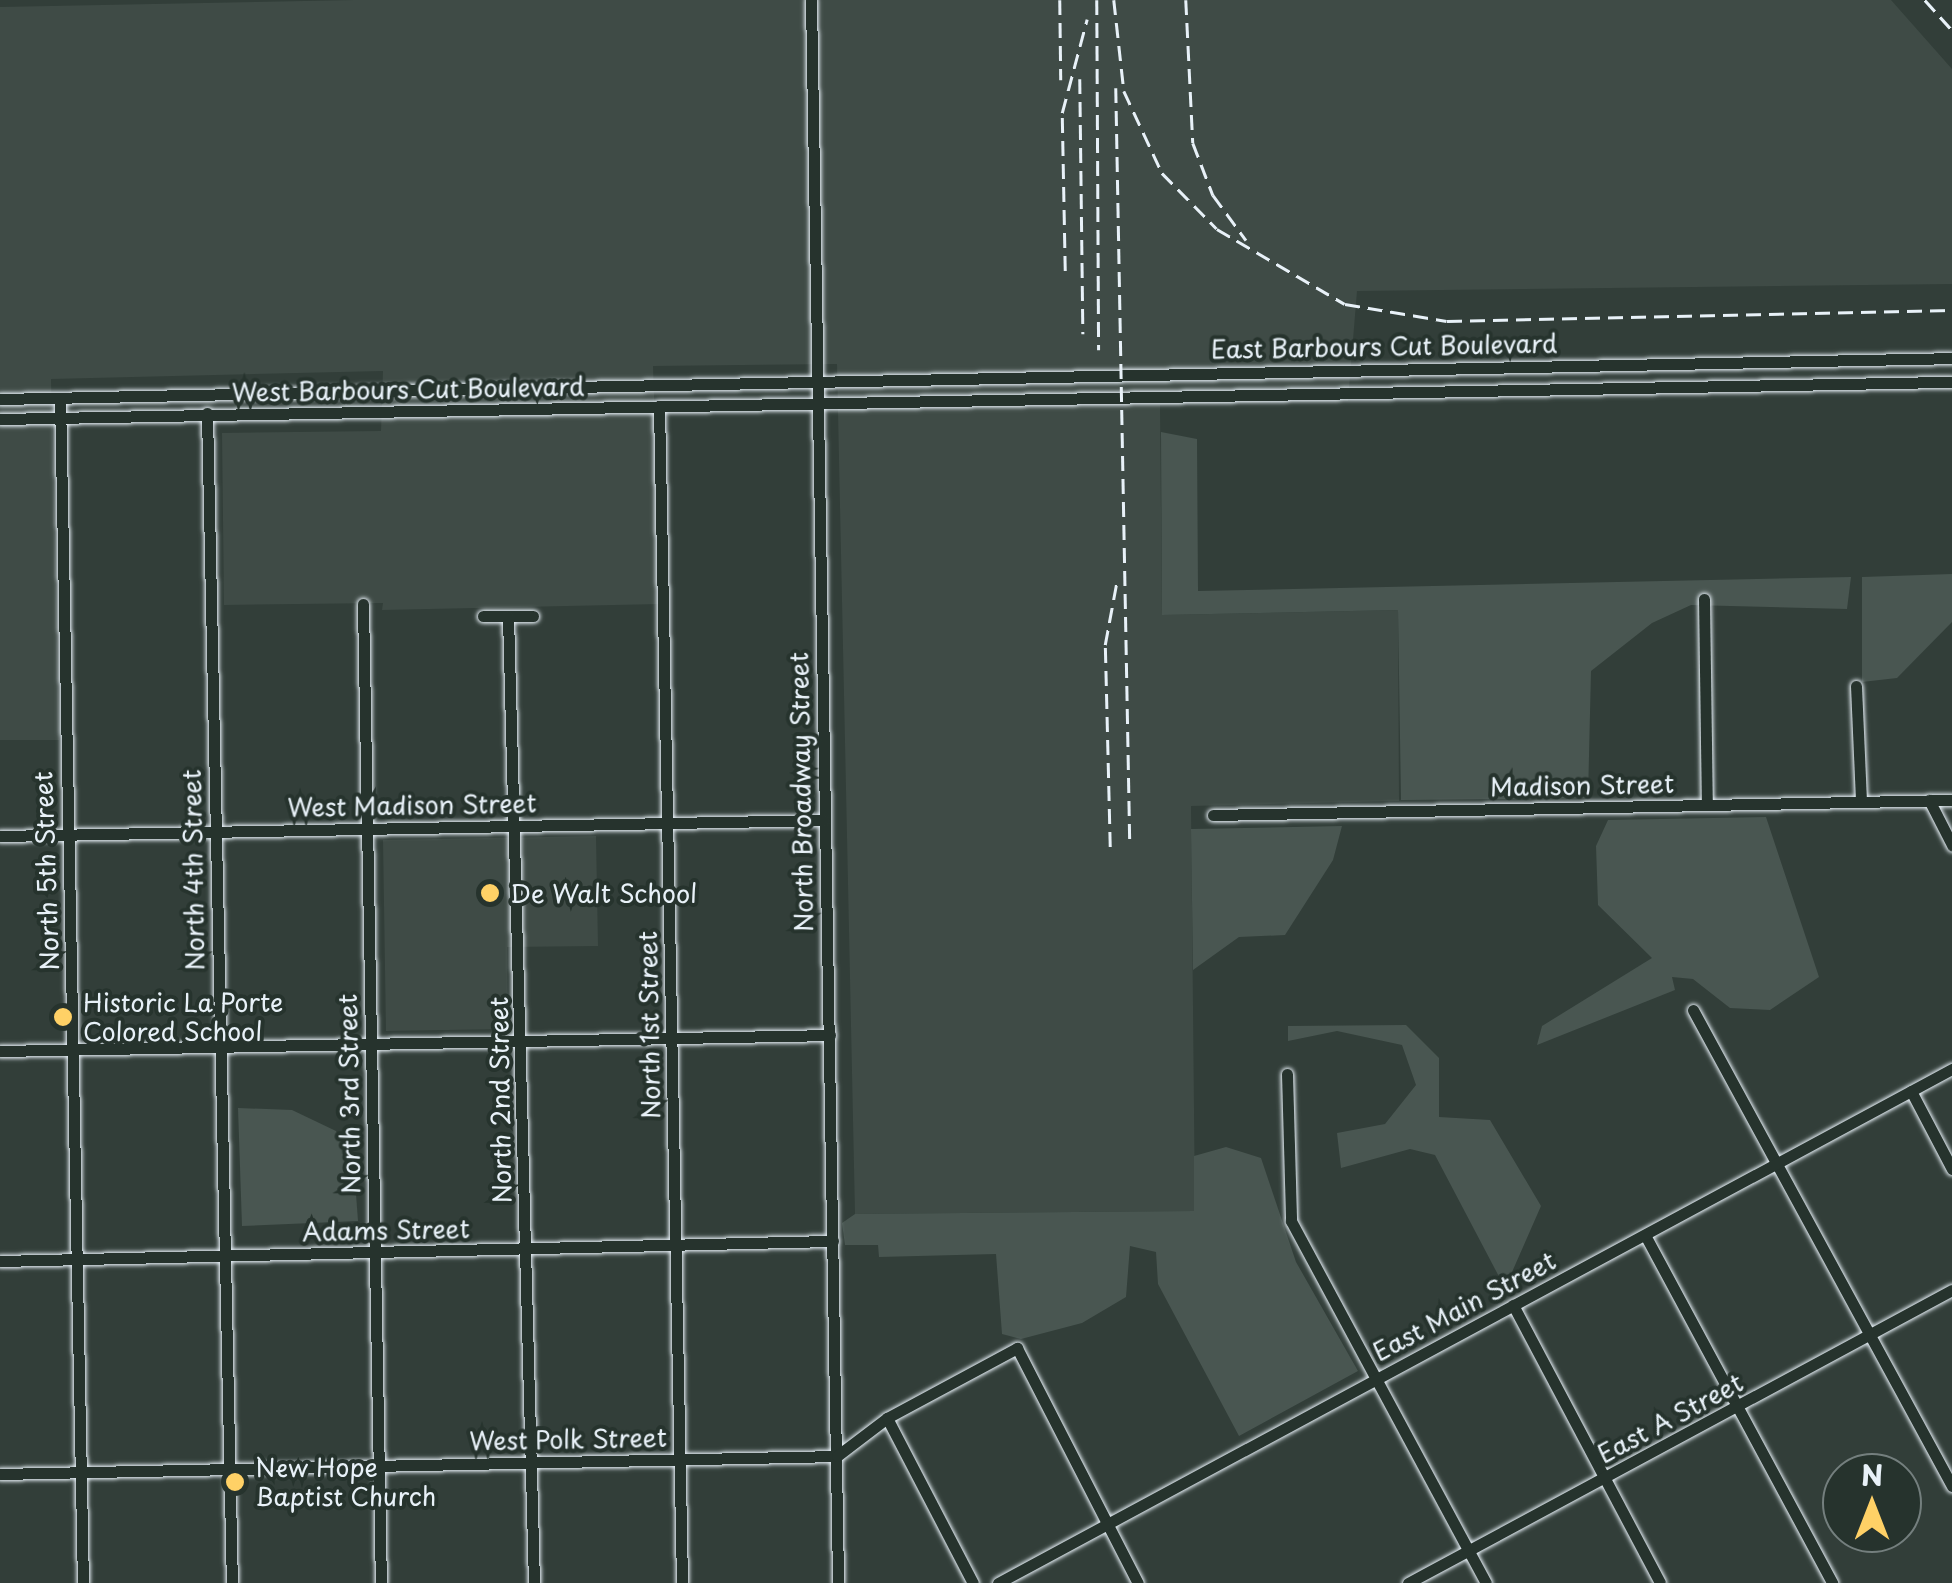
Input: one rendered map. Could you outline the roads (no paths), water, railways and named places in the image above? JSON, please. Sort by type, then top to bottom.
[{"type":"street","name":"North Broadway Street","points":[[811,0],[838,1583]]},
{"type":"street","name":"East Barbours Cut Boulevard","points":[[816,381],[1952,358]]},
{"type":"street","points":[[1829,361],[1829,384]]},
{"type":"street","points":[[1604,365],[1604,390]]},
{"type":"street","points":[[1313,370],[1314,395]]},
{"type":"street","points":[[1072,375],[1073,400]]},
{"type":"street","name":"West Barbours Cut Boulevard","points":[[0,399],[816,381]]},
{"type":"street","name":"East Barbours Cut Boulevard","points":[[817,404],[1952,382]]},
{"type":"street","points":[[458,411],[459,390]]},
{"type":"street","points":[[362,392],[362,413]]},
{"type":"street","name":"North 4th Street","points":[[206,396],[232,1583]]},
{"type":"street","name":"North 5th Street","points":[[60,398],[83,1583]]},
{"type":"street","name":"West Barbours Cut Boulevard","points":[[0,419],[817,404]]},
{"type":"street","name":"North 1st Street","points":[[659,406],[682,1583]]},
{"type":"street","points":[[1704,599],[1708,805]]},
{"type":"street","name":"North 3rd Street","points":[[363,604],[381,1583]]},
{"type":"street","points":[[482,616],[533,616]]},
{"type":"street","name":"North 2nd Street","points":[[508,616],[534,1583]]},
{"type":"street","points":[[1856,686],[1861,802]]},
{"type":"street","points":[[1929,800],[1952,846]]},
{"type":"street","name":"Madison Street","points":[[1213,815],[1952,800]]},
{"type":"street","name":"West Madison Street","points":[[0,836],[824,820]]},
{"type":"street","points":[[1693,1010],[1952,1486]]},
{"type":"street","points":[[0,1051],[830,1035]]},
{"type":"street","name":"East Main Street","points":[[998,1583],[1952,1069]]},
{"type":"street","points":[[1287,1074],[1291,1221],[1486,1583]]},
{"type":"street","points":[[1911,1091],[1952,1170]]},
{"type":"street","points":[[1645,1235],[1832,1583]]},
{"type":"street","name":"Adams Street","points":[[0,1261],[833,1241]]},
{"type":"street","name":"East A Street","points":[[1408,1583],[1952,1290]]},
{"type":"street","points":[[1513,1305],[1660,1583]]},
{"type":"street","points":[[837,1456],[886,1418],[1017,1348],[1138,1583]]},
{"type":"street","points":[[886,1418],[973,1583]]},
{"type":"street","name":"West Polk Street","points":[[0,1474],[837,1456]]},
{"type":"railway","points":[[1060,0],[1061,80]]},
{"type":"railway","points":[[1097,0],[1099,350]]},
{"type":"railway","points":[[1114,0],[1124,91],[1162,173],[1217,229],[1345,304],[1447,321],[1952,310]]},
{"type":"railway","points":[[1186,0],[1193,143],[1213,195],[1246,240]]},
{"type":"railway","points":[[1925,0],[1952,30]]},
{"type":"railway","points":[[1065,271],[1062,113],[1087,19]]},
{"type":"railway","points":[[1080,79],[1083,334]]},
{"type":"railway","points":[[1116,88],[1130,843]]},
{"type":"railway","points":[[1110,847],[1105,645],[1117,580]]},
{"type":"place","name":"De Walt School","points":[[490,893]]},
{"type":"place","name":"Historic La Porte Colored School","points":[[63,1017]]},
{"type":"place","name":"New Hope Baptist Church","points":[[235,1482]]}]
